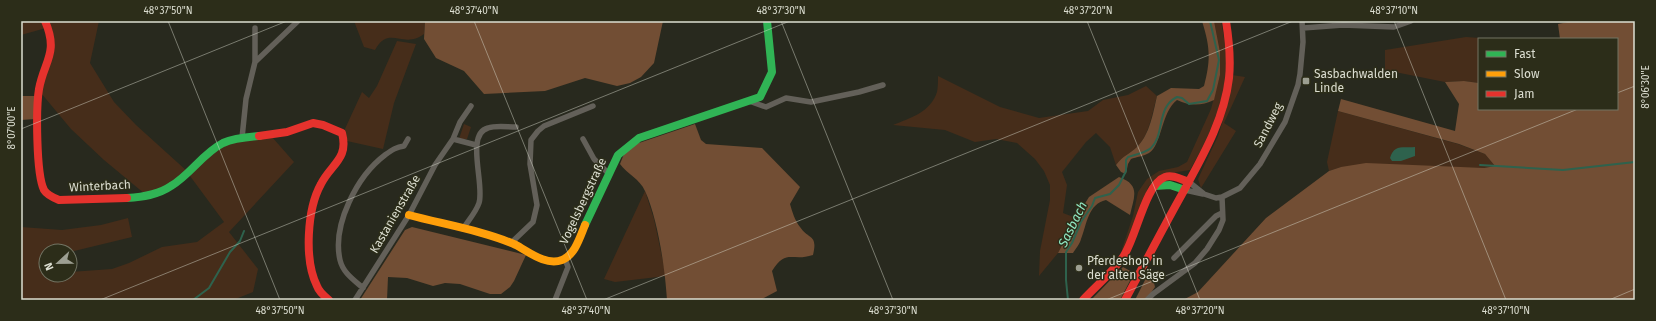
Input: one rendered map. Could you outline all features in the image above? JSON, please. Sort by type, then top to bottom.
[{"type":"street","name":"Winterbach","points":[[45,21],[52,47],[51,58],[39,87],[37,112],[40,168],[44,190],[51,197],[59,200],[126,198],[154,195],[172,186],[190,173],[215,148],[228,141],[288,132],[315,123],[342,133],[346,142],[342,157],[321,184],[308,224],[312,267],[316,286],[320,293],[329,300]]},
{"type":"street","points":[[255,62],[298,21]]},
{"type":"street","name":"Vogelsbergstraße","points":[[409,215],[511,243],[543,258],[555,261],[565,259],[571,254],[576,245],[618,155],[639,138],[760,97],[772,72],[766,21]]},
{"type":"street","points":[[1125,300],[1208,146],[1223,105],[1230,68],[1226,21]]},
{"type":"street","name":"Sandweg","points":[[1222,197],[1240,188],[1268,152],[1285,122],[1300,74],[1303,28],[1302,21]]},
{"type":"street","points":[[1303,28],[1343,25],[1394,27],[1411,21]]},
{"type":"street","points":[[242,138],[246,99],[255,62],[255,28]]},
{"type":"street","points":[[749,100],[766,107],[786,98],[811,102],[859,92],[883,85]]},
{"type":"street","name":"Kastanienstraße","points":[[355,300],[409,215],[436,165],[453,139],[460,122],[471,106]]},
{"type":"street","points":[[511,243],[533,222],[537,205],[530,164],[531,140],[544,126],[593,106]]},
{"type":"street","points":[[463,229],[479,203],[481,182],[476,145],[480,132],[487,128],[516,127]]},
{"type":"street","points":[[363,288],[347,274],[340,262],[338,246],[343,221],[350,200],[361,180],[375,163],[397,147],[404,146],[408,139]]},
{"type":"street","points":[[453,139],[476,145]]},
{"type":"street","points":[[584,139],[594,159],[609,174]]},
{"type":"street","points":[[1083,300],[1123,258],[1132,243],[1144,205],[1154,186],[1164,177],[1171,176],[1189,182],[1204,194]]},
{"type":"street","points":[[1148,300],[1153,294],[1195,263],[1207,249],[1219,230],[1223,220],[1222,197],[1216,198],[1167,184],[1154,186]]},
{"type":"street","points":[[1174,258],[1216,216],[1222,213]]},
{"type":"street","points":[[555,300],[568,267],[565,259]]},
{"type":"shaded area","points":[[21,21],[43,21],[46,28],[21,35]]},
{"type":"shaded area","points":[[48,21],[99,21],[90,63],[114,102],[136,125],[188,172],[174,183],[145,194],[104,160],[71,129],[41,93],[48,70]]},
{"type":"shaded area","points":[[354,21],[425,21],[424,34],[409,40],[391,38],[386,39],[380,43],[375,50],[364,47]]},
{"type":"shaded area","points":[[425,21],[663,21],[654,63],[641,77],[630,83],[617,86],[585,78],[545,91],[484,94],[464,71],[436,58],[424,39]]},
{"type":"shaded area","points":[[1202,21],[1214,21],[1220,52],[1220,75],[1214,100],[1196,104],[1177,100],[1168,112],[1157,143],[1153,149],[1147,154],[1131,159],[1128,164],[1126,174],[1121,172],[1116,165],[1121,159],[1137,147],[1145,136],[1157,96],[1171,88],[1199,89],[1204,86],[1208,68],[1209,53],[1207,38]]},
{"type":"shaded area","points":[[1214,21],[1221,21],[1225,42],[1226,70],[1221,100],[1211,129],[1190,170],[1165,174],[1156,178],[1148,187],[1135,230],[1123,254],[1122,249],[1133,216],[1138,192],[1147,179],[1159,171],[1178,167],[1187,162],[1211,109],[1220,75],[1220,52]]},
{"type":"shaded area","points":[[1573,21],[1635,21],[1635,300],[1183,300],[1198,292],[1266,218],[1329,171],[1341,167],[1366,163],[1484,168],[1495,166],[1485,154],[1459,144],[1338,111],[1341,99],[1455,131],[1459,104],[1445,82],[1464,81],[1478,83],[1478,110],[1618,110],[1618,38],[1560,38],[1558,24]]},
{"type":"shaded area","points":[[1466,37],[1480,38],[1478,38],[1478,83],[1464,81],[1445,82],[1385,70],[1385,50]]},
{"type":"shaded area","points":[[397,41],[416,44],[394,103],[383,149],[347,141],[344,131],[362,92],[369,98],[377,86]]},
{"type":"shaded area","points":[[1232,75],[1245,77],[1224,123],[1236,131],[1201,188],[1198,179],[1218,136],[1227,107]]},
{"type":"shaded area","points":[[938,76],[1000,107],[1039,118],[1088,111],[1103,100],[1128,95],[1146,86],[1157,96],[1145,136],[1137,147],[1121,159],[1116,165],[1110,147],[1096,133],[1086,142],[1062,172],[1067,185],[1063,213],[1076,218],[1058,253],[1039,276],[1040,251],[1050,200],[1050,185],[1044,171],[1035,159],[1017,143],[996,139],[975,142],[945,130],[893,125],[919,113],[930,105],[937,92]]},
{"type":"shaded area","points":[[21,96],[36,96],[35,119],[21,120]]},
{"type":"shaded area","points":[[1338,111],[1458,144],[1485,154],[1495,166],[1484,168],[1341,167],[1329,171],[1327,162]]},
{"type":"shaded area","points":[[464,124],[471,127],[467,139],[459,139]]},
{"type":"shaded area","points":[[695,124],[701,140],[706,144],[762,148],[800,187],[790,204],[798,225],[813,240],[813,255],[806,257],[790,257],[781,260],[772,271],[777,291],[760,300],[667,300],[665,274],[660,244],[650,202],[640,183],[620,164],[624,154],[636,144]]},
{"type":"shaded area","points":[[272,137],[294,162],[229,232],[258,269],[253,292],[233,300],[21,300],[21,227],[62,230],[101,225],[128,218],[132,237],[78,250],[78,243],[38,243],[38,283],[78,283],[78,271],[112,269],[129,263],[162,247],[197,242],[224,222],[190,176],[207,157],[229,143]]},
{"type":"shaded area","points":[[1402,147],[1415,147],[1415,156],[1401,161],[1392,161],[1390,158],[1396,149]]},
{"type":"shaded area","points":[[1119,177],[1126,180],[1133,188],[1134,197],[1130,215],[1106,200],[1100,202],[1095,206],[1089,215],[1080,243],[1073,253],[1058,253],[1076,218],[1089,197]]},
{"type":"shaded area","points":[[645,191],[654,219],[666,276],[615,282],[604,279]]},
{"type":"shaded area","points":[[412,227],[526,255],[514,281],[510,287],[501,294],[490,294],[460,284],[445,283],[433,286],[407,278],[388,277],[387,300],[360,300],[405,230]]},
{"type":"shaded area","points":[[1123,267],[1134,273],[1120,300],[1091,300]]},
{"type":"shaded area","points":[[1152,275],[1155,287],[1146,300],[1135,300],[1146,278]]},
{"type":"waterway","name":"Sasbach","points":[[1068,300],[1066,252],[1095,198],[1110,194],[1119,185],[1126,171],[1126,160],[1128,157],[1143,153],[1151,148],[1158,136],[1163,114],[1170,102],[1177,97],[1182,98],[1189,104],[1207,101],[1213,90],[1219,60],[1210,21]]},
{"type":"waterway","points":[[1480,165],[1563,170],[1635,162]]},
{"type":"waterway","name":"Winterbach","points":[[193,300],[209,288],[230,252],[240,241],[244,231]]},
{"type":"traffic: fast","points":[[585,225],[618,155],[639,138],[760,97],[772,72],[767,21]]},
{"type":"traffic: fast","points":[[127,198],[161,192],[178,181],[209,152],[227,141],[259,136]]},
{"type":"traffic: fast","points":[[1155,186],[1170,185],[1185,190]]},
{"type":"traffic: slow","points":[[409,215],[504,240],[544,260],[550,261],[567,258],[574,250],[585,225]]},
{"type":"traffic: jam","points":[[45,21],[51,41],[51,49],[39,89],[37,125],[39,170],[44,190],[49,195],[59,200],[127,198]]},
{"type":"traffic: jam","points":[[1125,300],[1196,168],[1217,124],[1229,78],[1230,64],[1226,21]]},
{"type":"traffic: jam","points":[[259,136],[287,132],[313,123],[323,125],[342,133],[344,142],[341,155],[325,177],[316,194],[310,220],[310,263],[319,290],[329,300]]},
{"type":"traffic: jam","points":[[1083,300],[1109,274],[1123,257],[1128,249],[1146,201],[1158,182],[1168,176],[1189,182]]},
{"type":"place","name":"Sasbachwalden Linde","points":[[1306,81]]},
{"type":"place","name":"Pferdeshop in der alten Säge","points":[[1079,268]]}]
